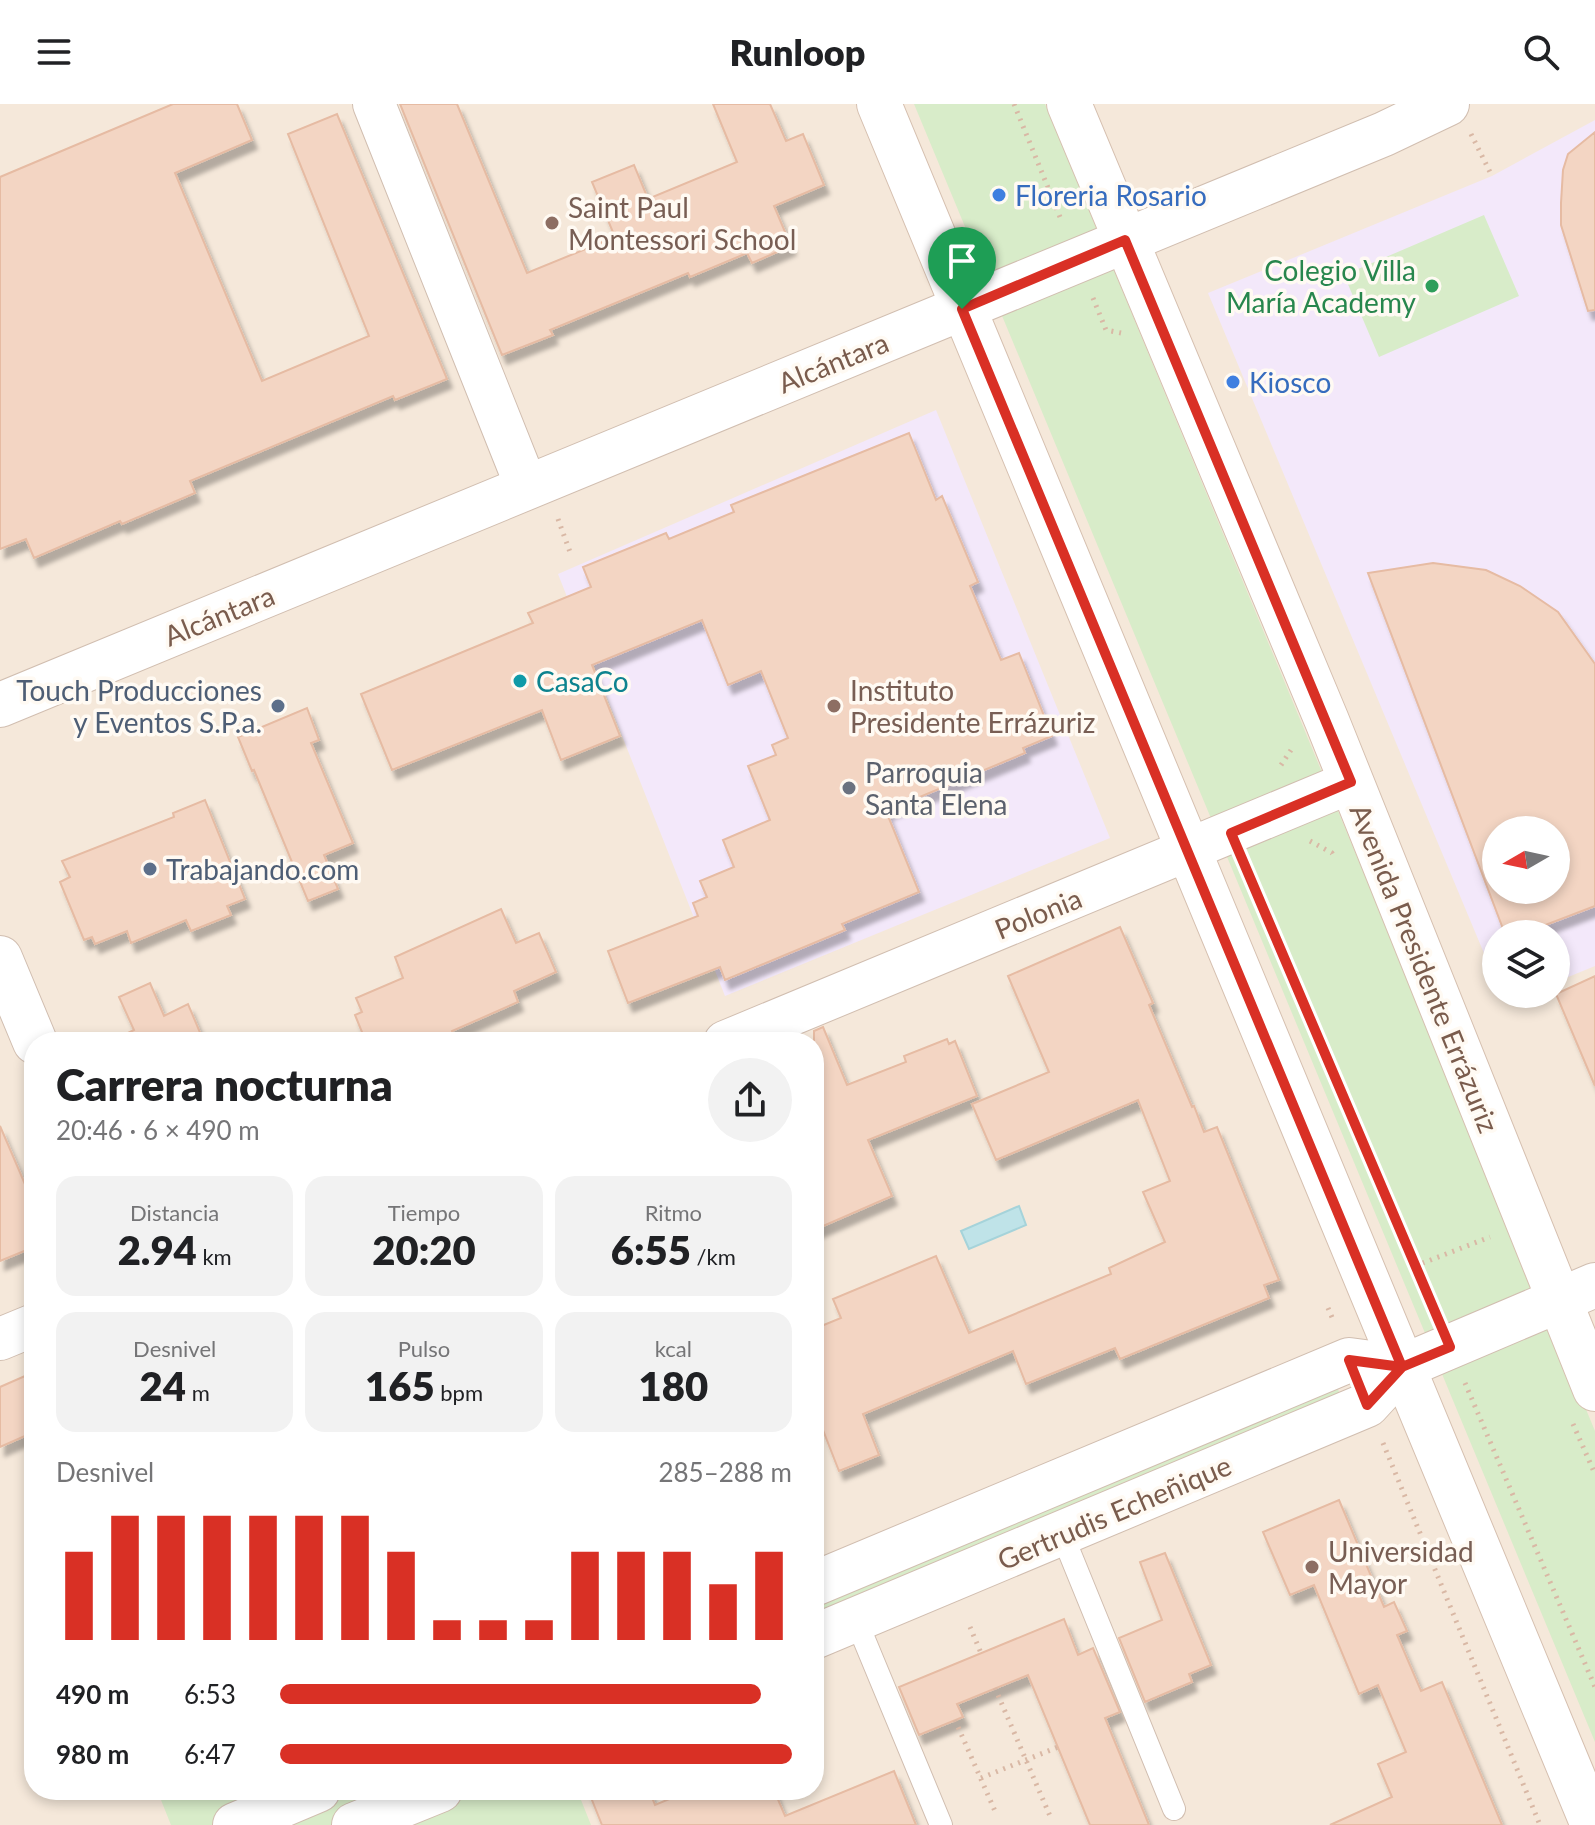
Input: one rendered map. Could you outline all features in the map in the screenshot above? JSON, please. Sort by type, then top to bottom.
[{"type":"street","points":[[374,104],[527,488]]},
{"type":"street","points":[[879,104],[1593,1825]]},
{"type":"street","name":"Avenida Presidente Errázuriz","points":[[1069,104],[1351,782],[1577,1292],[1595,1389]]},
{"type":"street","name":"Alcántara","points":[[0,705],[1384,134],[1458,116]]},
{"type":"street","name":"Polonia","points":[[749,1032],[1351,782]]},
{"type":"street","points":[[0,958],[31,1032]]},
{"type":"street","name":"Gertrudis Echeñique","points":[[824,1633],[1367,1405],[1402,1367],[1577,1292]]},
{"type":"street","points":[[0,1339],[24,1329]]},
{"type":"street","points":[[1349,1360],[1402,1367]]},
{"type":"street","name":"Gertrudis Echeñique","points":[[824,1580],[1349,1360]]},
{"type":"street","points":[[235,1825],[294,1800]]},
{"type":"street","points":[[357,1816],[408,1800]]},
{"type":"lane","points":[[1062,1534],[1174,1809]]},
{"type":"lane","points":[[856,1620],[941,1825]]},
{"type":"path","points":[[1458,116],[1492,176]]},
{"type":"path","points":[[1231,833],[1595,1687]]},
{"type":"path","points":[[1415,1266],[1497,1234]]},
{"type":"path","points":[[1328,1308],[1349,1360]]},
{"type":"path","points":[[1367,1405],[1540,1825]]},
{"type":"path","points":[[970,1627],[981,1653]]},
{"type":"path","points":[[995,1688],[1050,1816]]},
{"type":"path","points":[[955,1720],[995,1811]]},
{"type":"path","points":[[981,1778],[1058,1747]]},
{"type":"shaded area","points":[[0,104],[1595,104],[1595,1825],[0,1825]]},
{"type":"shaded area","name":"Colegio Villa María Academy","points":[[1595,120],[1595,966],[1570,976],[1570,920],[1482,920],[1482,949],[1208,293],[1492,176]]},
{"type":"shaded area","name":"Instituto Presidente Errázuriz","points":[[936,410],[1110,838],[725,996],[558,574]]},
{"type":"green space","points":[[914,104],[1045,104],[1595,1431],[1595,1742]]},
{"type":"green space","name":"Colegio Villa María Academy","points":[[1484,215],[1519,296],[1379,357],[1344,275]]},
{"type":"green space","points":[[1336,1384],[1342,1400],[824,1614],[824,1596]]},
{"type":"green space","points":[[161,1800],[581,1800],[591,1825],[171,1825]]},
{"type":"water","points":[[1019,1206],[1026,1225],[969,1249],[961,1231]]},
{"type":"building","points":[[173,104],[237,104],[252,140],[175,173],[262,381],[369,336],[288,134],[337,114],[447,379],[395,400],[393,396],[190,481],[195,493],[34,558],[26,539],[0,549],[0,177]]},
{"type":"building","points":[[400,104],[457,104],[527,273],[615,237],[592,182],[634,165],[648,199],[737,162],[713,104],[770,104],[786,141],[803,134],[824,185],[774,206],[791,246],[752,263],[747,253],[690,277],[688,273],[550,330],[553,335],[502,355]]},
{"type":"building","points":[[1595,132],[1595,310],[1588,311],[1561,225],[1561,203],[1563,170],[1568,154]]},
{"type":"building","name":"Instituto Presidente Errázuriz","points":[[909,433],[936,500],[942,496],[978,582],[970,586],[1001,660],[1019,653],[1052,736],[1023,748],[1025,753],[886,811],[919,892],[842,924],[845,930],[725,980],[720,967],[628,1003],[608,951],[698,916],[693,903],[707,897],[700,881],[734,867],[723,840],[770,820],[748,766],[776,755],[772,745],[788,738],[761,671],[728,685],[702,620],[592,665],[620,736],[561,760],[542,710],[392,770],[361,694],[533,623],[528,613],[591,587],[583,567],[666,533],[669,539],[734,512],[731,505]]},
{"type":"building","points":[[1433,563],[1486,570],[1520,586],[1558,612],[1595,664],[1595,906],[1558,920],[1500,920],[1494,904],[1570,904],[1570,816],[1482,816],[1482,873],[1368,573]]},
{"type":"building","points":[[307,708],[319,740],[311,743],[353,843],[324,855],[338,889],[308,901],[238,737]]},
{"type":"building","name":"Trabajando.com","points":[[205,800],[245,899],[227,906],[231,915],[191,931],[186,920],[131,943],[127,931],[95,944],[92,937],[84,940],[60,882],[70,877],[62,861],[174,817],[173,813]]},
{"type":"building","points":[[501,909],[516,943],[539,933],[556,972],[514,991],[518,1002],[452,1032],[362,1032],[355,1015],[362,1012],[356,998],[403,978],[395,957]]},
{"type":"building","points":[[1120,927],[1153,1003],[1149,1005],[1192,1107],[1204,1132],[1217,1127],[1279,1280],[1264,1285],[1269,1298],[1120,1359],[1115,1348],[1026,1384],[1013,1351],[863,1414],[879,1455],[839,1471],[824,1433],[824,1325],[841,1318],[833,1299],[936,1256],[969,1333],[1111,1274],[1109,1268],[1165,1242],[1143,1192],[1170,1181],[1138,1100],[996,1160],[972,1104],[1049,1072],[1008,976]]},
{"type":"building","points":[[1595,976],[1595,1086],[1562,1008],[1570,1008],[1570,988]]},
{"type":"building","points":[[150,983],[164,1016],[188,1004],[200,1032],[130,1032],[134,1030],[119,997]]},
{"type":"building","points":[[823,1027],[847,1085],[906,1062],[904,1056],[947,1039],[949,1044],[955,1041],[977,1096],[868,1140],[892,1196],[824,1226],[824,1032],[814,1031]]},
{"type":"building","points":[[0,1126],[24,1182],[24,1251],[0,1261]]},
{"type":"building","points":[[24,1376],[24,1436],[0,1447],[0,1387]]},
{"type":"building","points":[[1339,1500],[1384,1607],[1394,1602],[1407,1631],[1397,1635],[1421,1691],[1442,1682],[1502,1825],[1330,1825],[1392,1797],[1378,1764],[1406,1752],[1378,1685],[1359,1694],[1314,1585],[1290,1595],[1263,1532]]},
{"type":"building","points":[[1165,1553],[1211,1665],[1189,1674],[1192,1682],[1145,1702],[1119,1638],[1162,1620],[1140,1562]]},
{"type":"building","points":[[1064,1619],[1078,1655],[1093,1648],[1120,1712],[1105,1718],[1149,1825],[1090,1825],[1028,1675],[957,1704],[963,1717],[919,1735],[899,1687]]},
{"type":"building","points":[[894,1771],[916,1825],[602,1825],[592,1800],[653,1800],[655,1805],[667,1800],[778,1800],[785,1816]]},
{"type":"place","name":"Floreria Rosario","points":[[999,195]]},
{"type":"place","name":"Saint Paul Montessori School","points":[[552,223]]},
{"type":"place","name":"Colegio Villa María Academy","points":[[1432,286]]},
{"type":"place","name":"Kiosco","points":[[1233,382]]},
{"type":"place","name":"CasaCo","points":[[520,681]]},
{"type":"place","name":"Touch Producciones y Eventos S.P.a.","points":[[278,706]]},
{"type":"place","name":"Instituto Presidente Errázuriz","points":[[834,706]]},
{"type":"place","name":"Parroquia Santa Elena","points":[[849,788]]},
{"type":"place","name":"Trabajando.com","points":[[150,869]]},
{"type":"place","name":"Universidad Mayor","points":[[1312,1567]]},
{"type":"route","points":[[962,309],[1125,240],[1351,782],[1231,833],[1450,1347],[1402,1367],[1367,1405],[1349,1360],[1402,1367],[962,309]]}]
